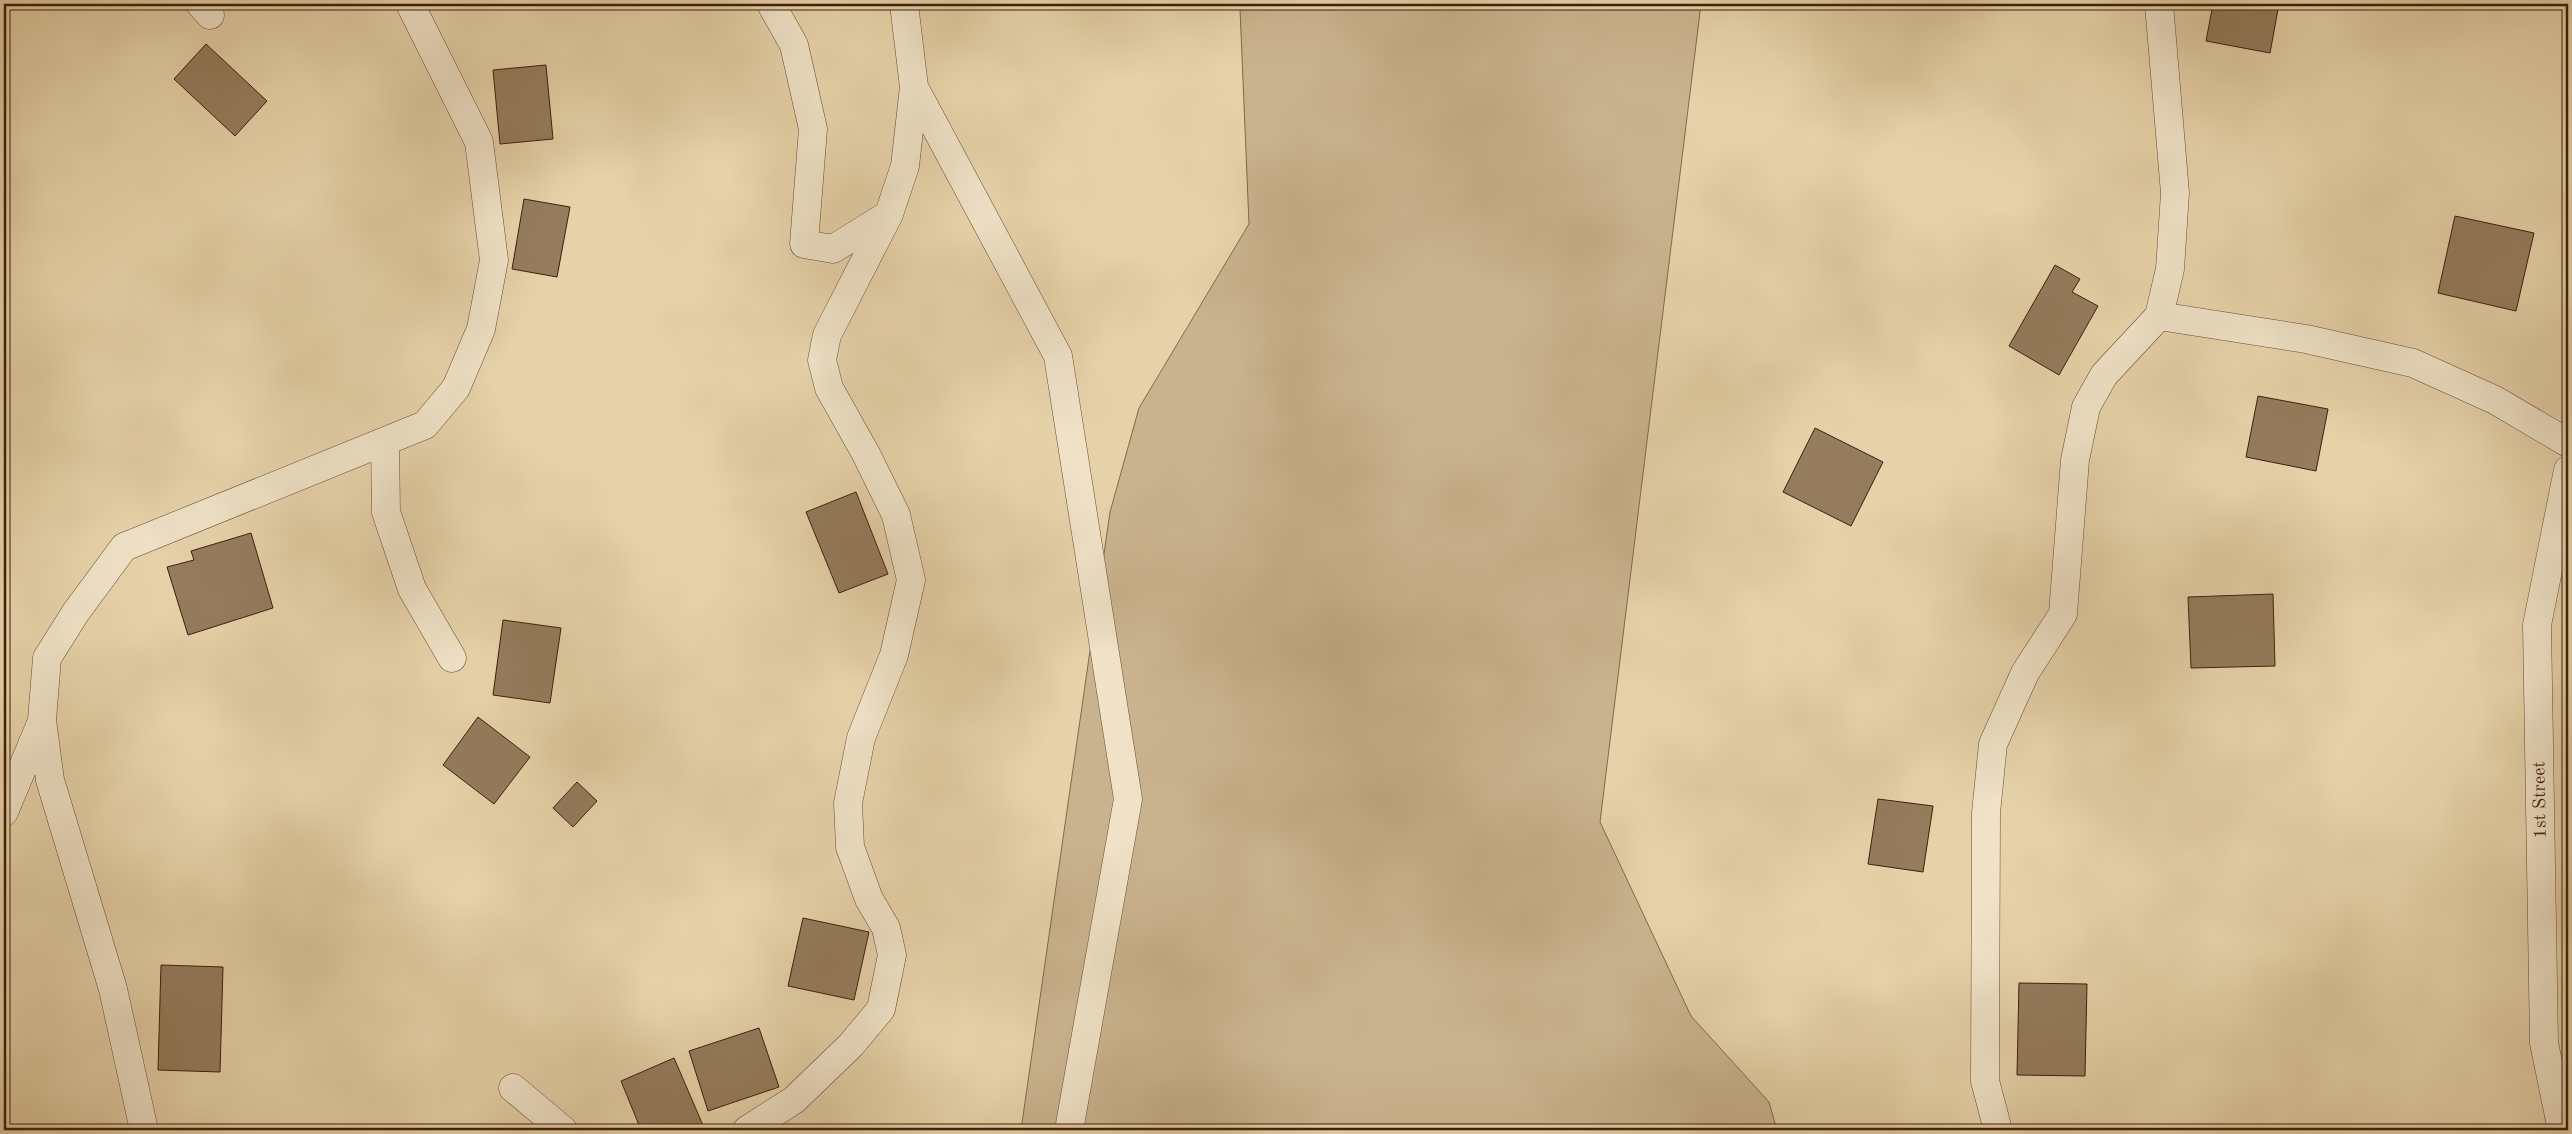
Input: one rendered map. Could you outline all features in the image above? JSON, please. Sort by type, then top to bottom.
[{"type":"street","points":[[144,1130],[113,989],[50,780],[42,720],[48,658],[76,612],[124,547],[425,425],[456,388],[481,329],[494,260],[480,142],[410,4]]},
{"type":"street","points":[[771,4],[794,45],[813,129],[804,244],[833,249],[889,214]]},
{"type":"street","points":[[747,1130],[794,1100],[851,1045],[881,1009],[892,955],[886,928],[869,899],[850,847],[848,803],[862,738],[894,655],[912,580],[896,515],[866,454],[829,388],[822,360],[827,335],[889,214],[906,166],[914,87],[904,4]]},
{"type":"street","points":[[1998,1130],[1985,1081],[1986,813],[1993,744],[2025,673],[2064,614],[2075,460],[2086,407],[2104,375],[2159,316],[2170,269],[2175,193],[2160,4]]},
{"type":"street","points":[[914,87],[1058,356],[1128,799],[1069,1130]]},
{"type":"street","points":[[2159,316],[2306,339],[2413,363],[2495,400],[2568,443]]},
{"type":"street","points":[[385,442],[386,512],[412,589],[452,658]]},
{"type":"street","name":"1st Street","points":[[2562,1130],[2544,1043],[2537,624],[2568,470]]},
{"type":"street","points":[[4,812],[42,720]]},
{"type":"street","points":[[513,1088],[563,1130]]},
{"type":"shaded area","points":[[1235,4],[1701,4],[1600,822],[1691,1016],[1769,1102],[1777,1130],[1021,1130],[1110,512],[1139,408],[1249,224],[1240,9]]},
{"type":"building","points":[[2213,4],[2279,4],[2270,53],[2206,41]]},
{"type":"building","points":[[206,44],[267,101],[235,136],[174,79]]},
{"type":"building","points":[[546,65],[553,139],[500,144],[493,70]]},
{"type":"building","points":[[524,199],[570,207],[557,277],[512,269]]},
{"type":"building","points":[[2455,216],[2534,233],[2516,311],[2438,293]]},
{"type":"building","points":[[2055,265],[2080,279],[2072,292],[2098,306],[2059,375],[2009,346]]},
{"type":"building","points":[[2258,396],[2328,409],[2316,471],[2246,457]]},
{"type":"building","points":[[1815,428],[1883,462],[1851,526],[1783,492]]},
{"type":"building","points":[[856,492],[888,574],[839,593],[806,512]]},
{"type":"building","points":[[251,533],[273,608],[188,635],[167,567],[194,560],[191,551]]},
{"type":"building","points":[[2273,594],[2275,666],[2191,668],[2188,597]]},
{"type":"building","points":[[503,620],[561,628],[550,703],[493,695]]},
{"type":"building","points":[[478,717],[530,757],[494,804],[443,765]]},
{"type":"building","points":[[577,782],[597,801],[573,827],[553,808]]},
{"type":"building","points":[[1878,799],[1933,806],[1923,872],[1868,864]]},
{"type":"building","points":[[803,918],[869,932],[854,1000],[788,986]]},
{"type":"building","points":[[161,965],[223,967],[220,1072],[158,1070]]},
{"type":"building","points":[[2019,983],[2087,984],[2085,1076],[2017,1075]]},
{"type":"building","points":[[759,1028],[779,1087],[708,1111],[689,1051]]},
{"type":"building","points":[[674,1058],[705,1130],[641,1130],[621,1081]]}]
